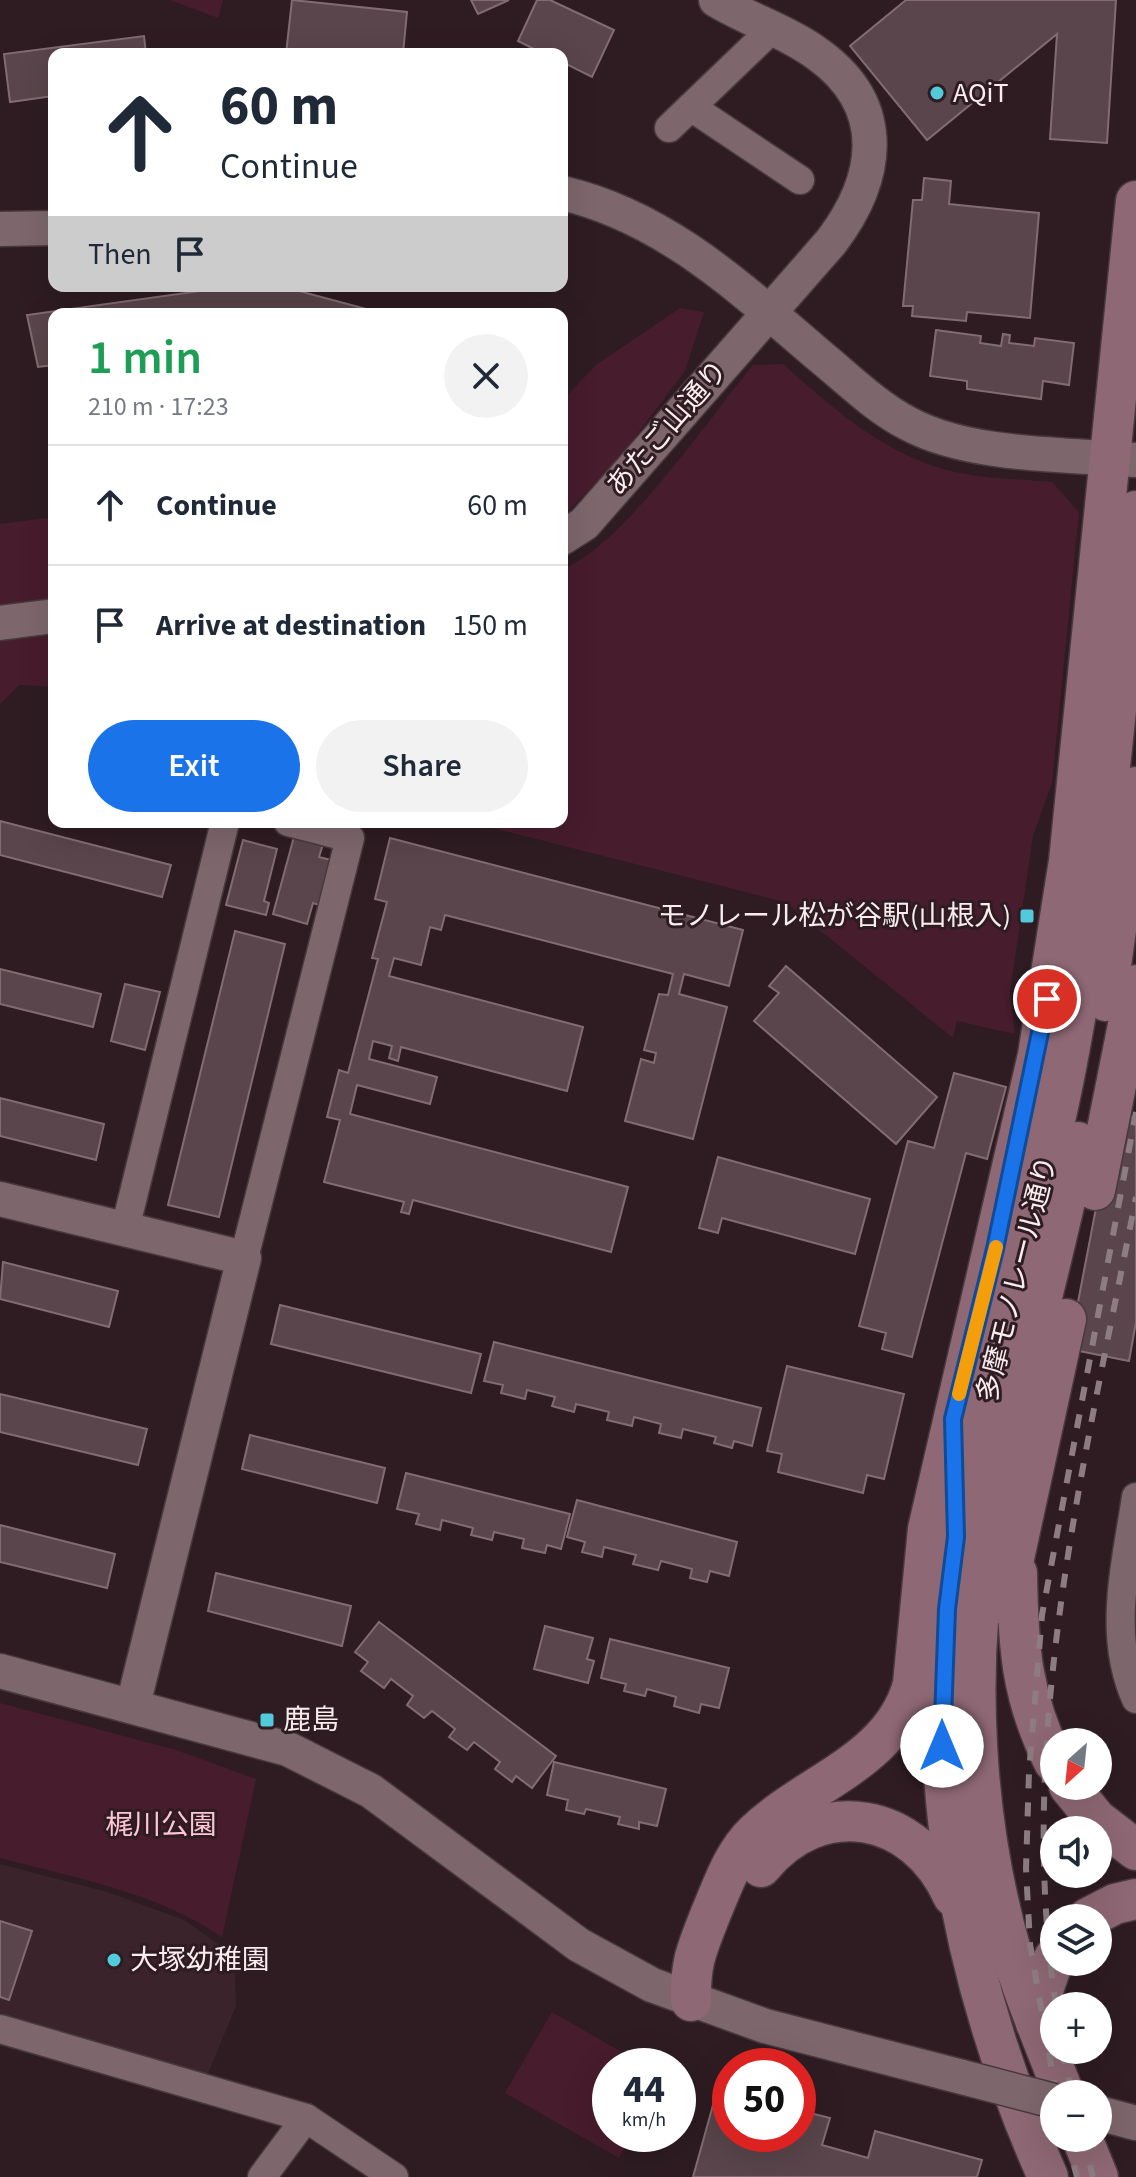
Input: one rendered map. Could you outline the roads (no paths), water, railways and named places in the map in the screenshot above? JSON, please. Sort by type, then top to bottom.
[{"type":"main road","points":[[691,2001],[690,1966],[739,1852],[771,1818],[884,1740],[905,1706],[916,1658],[928,1529],[995,1249],[1040,1040],[1123,459],[1136,201]]},
{"type":"main road","name":"多摩モノレール通り","points":[[1048,2177],[996,2045],[961,1914],[946,1821],[942,1768],[947,1609],[956,1537],[1043,1176],[1074,1027],[1113,743],[1136,511]]},
{"type":"main road","name":"多摩モノレール通り","points":[[1058,2080],[1036,2023],[999,1903],[985,1819],[978,1688],[988,1540],[1094,1066],[1120,921],[1136,787]]},
{"type":"main road","points":[[985,1819],[1001,1623],[1136,985]]},
{"type":"main road","points":[[953,1419],[956,1537]]},
{"type":"main road","points":[[1016,1545],[1017,1625],[1022,1675],[1033,1720],[1040,1734]]},
{"type":"main road","points":[[1080,1800],[1096,1819],[1136,1850]]},
{"type":"main road","points":[[691,2001],[715,1976],[760,1869],[792,1836],[818,1825],[861,1821],[882,1826],[902,1836],[927,1855],[939,1870],[961,1914]]},
{"type":"main road","points":[[1112,1906],[1136,1899]]},
{"type":"main road","points":[[1036,2023],[1048,1976]]},
{"type":"main road","points":[[1098,2177],[1102,2152]]},
{"type":"street","name":"あたご山通り","points":[[568,534],[584,524],[850,217],[871,160],[871,136],[863,109],[845,79],[819,55],[716,0]]},
{"type":"street","points":[[669,128],[772,29]]},
{"type":"street","points":[[691,107],[800,180]]},
{"type":"street","points":[[568,194],[597,201],[684,244],[869,397],[908,423],[970,444],[1123,459]]},
{"type":"street","points":[[0,229],[48,228]]},
{"type":"street","points":[[0,623],[48,617]]},
{"type":"street","points":[[125,1229],[224,828]]},
{"type":"street","points":[[133,1705],[350,838],[311,828]]},
{"type":"street","points":[[0,1199],[244,1258]]},
{"type":"street","points":[[1135,1508],[1120,1603],[1124,1664],[1135,1693]]},
{"type":"street","points":[[0,1671],[288,1749],[339,1774],[409,1818],[579,1945],[652,1985],[691,2001],[765,2026],[1040,2097]]},
{"type":"street","points":[[0,2029],[306,2118],[394,2177]]},
{"type":"street","points":[[262,2177],[306,2118]]},
{"type":"railway","points":[[1054,2080],[1030,1944],[1026,1869],[1029,1772],[1042,1615],[1136,1112]]},
{"type":"railway","points":[[1055,1992],[1046,1904],[1044,1803],[1050,1701],[1077,1498],[1136,1197]]},
{"type":"railway","points":[[1065,2064],[1069,2080]]},
{"type":"railway","points":[[1071,2152],[1077,2177]]},
{"type":"railway","points":[[1087,2152],[1093,2177]]},
{"type":"place","name":"AQiT","points":[[937,93]]},
{"type":"place","name":"モノレール松が谷駅(山根入)","points":[[1027,916]]},
{"type":"place","name":"鹿島","points":[[267,1720]]},
{"type":"place","name":"大塚幼稚園","points":[[114,1960]]},
{"type":"park label","name":"梶川公園","points":[[161,1825]]}]
